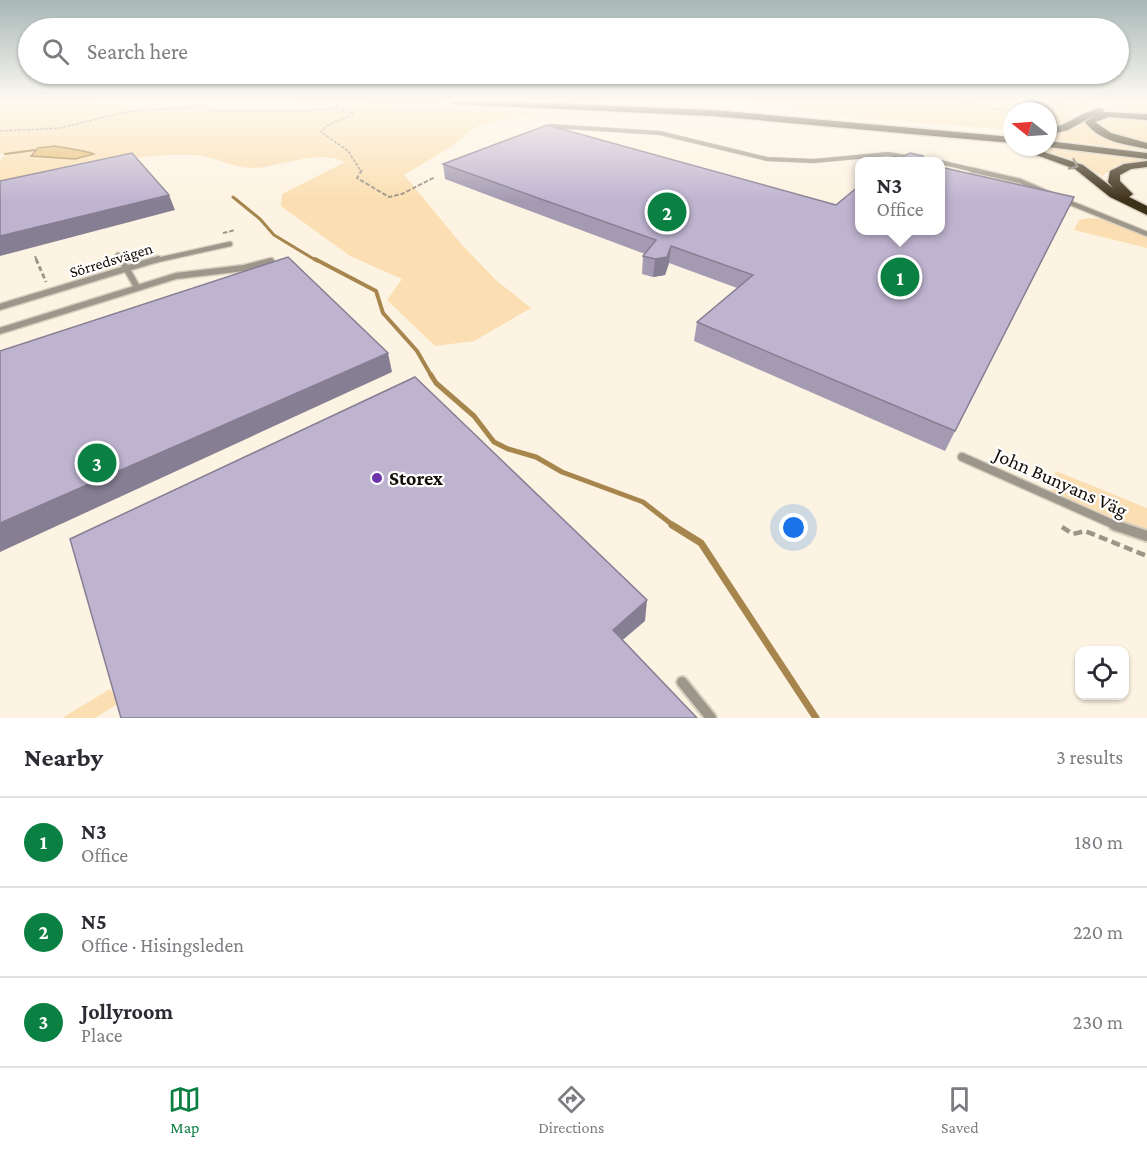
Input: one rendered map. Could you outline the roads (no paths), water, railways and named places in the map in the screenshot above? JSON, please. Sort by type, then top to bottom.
[{"type":"highway","points":[[942,135],[1003,144]]},
{"type":"highway","points":[[964,135],[1003,138]]},
{"type":"highway","points":[[971,135],[1003,138]]},
{"type":"highway","points":[[1107,135],[1147,146]]},
{"type":"highway","points":[[1057,144],[1147,154]]},
{"type":"highway","points":[[1046,156],[1079,167],[1114,194],[1147,211]]},
{"type":"highway","points":[[1147,164],[1119,169],[1113,176],[1114,182],[1123,192],[1147,205]]},
{"type":"lane","points":[[666,135],[766,159],[814,160],[888,154],[906,157]]},
{"type":"lane","points":[[945,163],[1020,181],[1102,218],[1147,234]]},
{"type":"lane","name":"Sörredsvägen","points":[[0,307],[169,256],[230,244]]},
{"type":"lane","points":[[118,255],[137,287]]},
{"type":"lane","points":[[0,331],[176,276],[244,268],[271,261]]},
{"type":"lane","name":"John Bunyans Väg","points":[[962,457],[1128,531],[1147,536]]},
{"type":"lane","points":[[682,682],[711,718]]},
{"type":"waterway","points":[[5,154],[35,150]]},
{"type":"waterway","points":[[233,197],[260,219],[274,235],[317,261]]},
{"type":"waterway","points":[[315,259],[376,291],[383,313],[417,351],[432,377]]},
{"type":"waterway","points":[[431,375],[436,383],[474,416],[494,442],[508,449],[536,457],[562,472],[643,502],[674,526]]},
{"type":"waterway","points":[[672,525],[701,543],[816,718]]},
{"type":"place","name":"N5","points":[[667,212]]},
{"type":"place","name":"N3","points":[[900,277]]},
{"type":"place","name":"Jollyroom","points":[[97,463]]},
{"type":"place","name":"Storex","points":[[377,478]]}]
